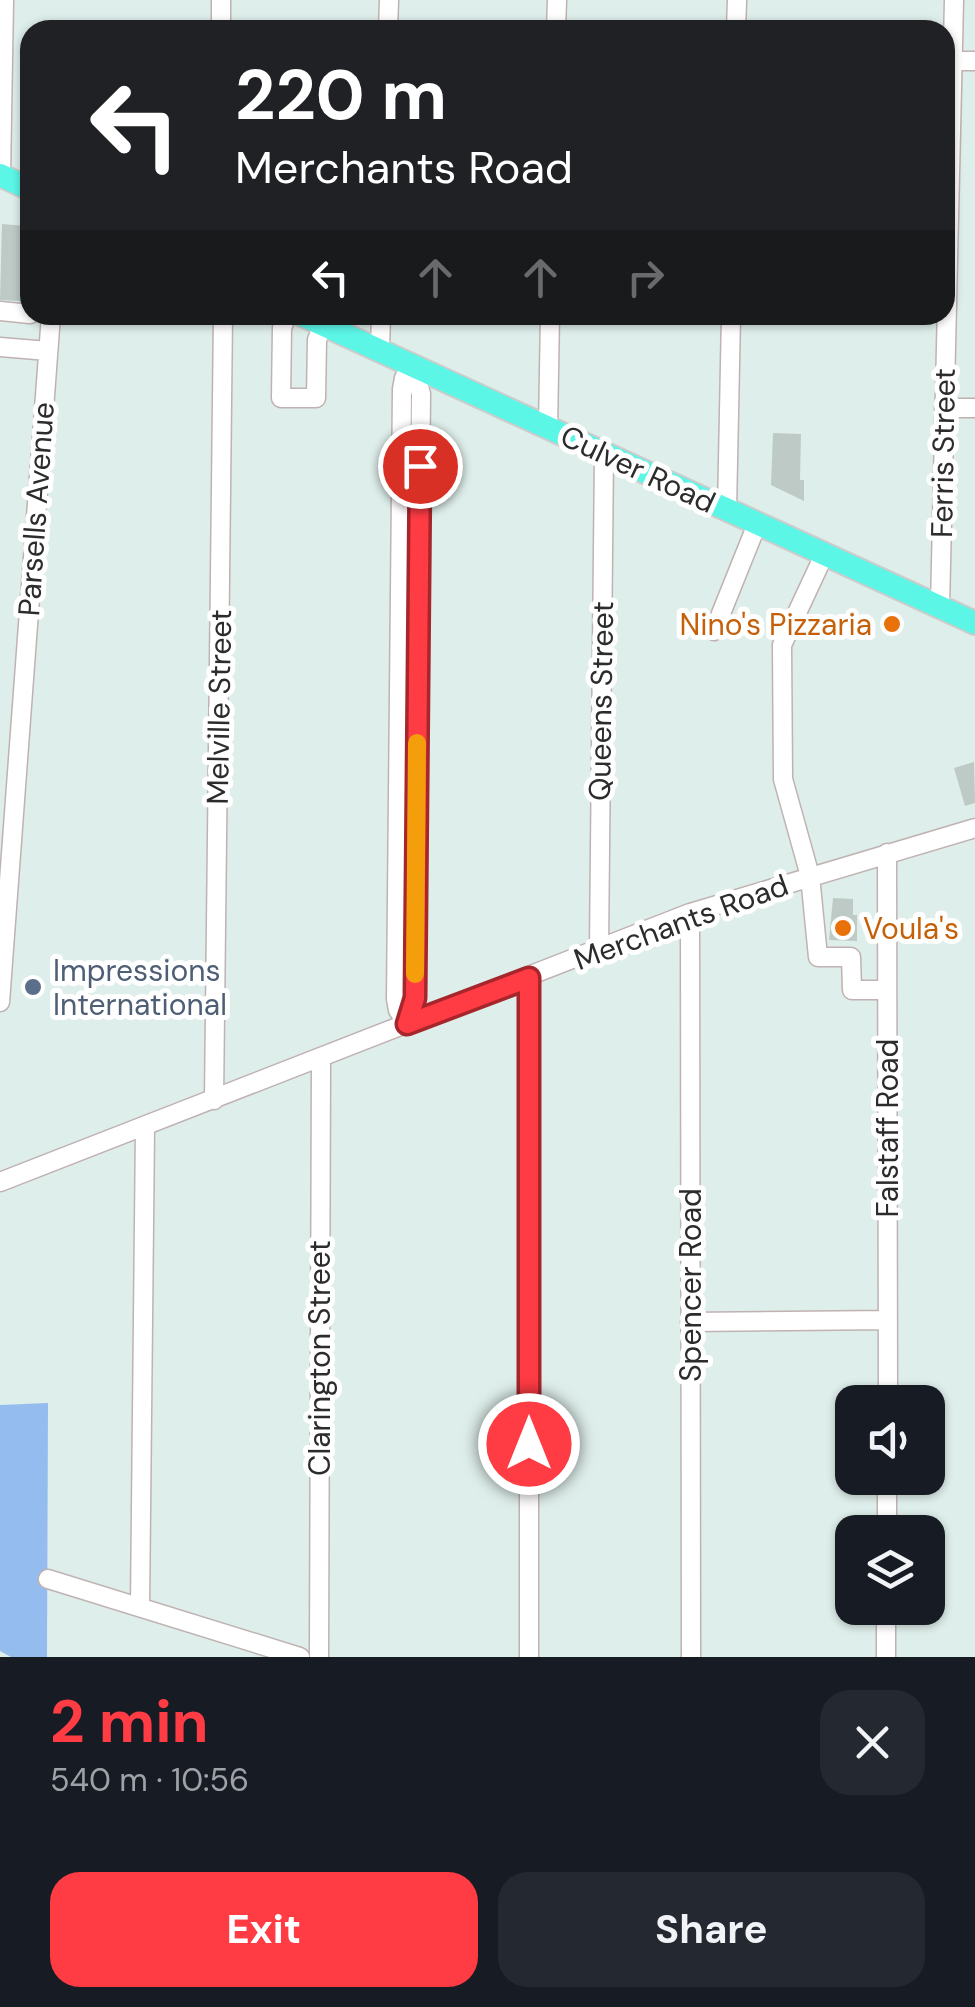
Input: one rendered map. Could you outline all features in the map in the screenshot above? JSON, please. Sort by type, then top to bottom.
[{"type":"main road","name":"Culver Road","points":[[324,325],[975,623]]},
{"type":"street","points":[[0,175],[4,0]]},
{"type":"street","name":"Parsells Avenue","points":[[0,1002],[48,325]]},
{"type":"street","name":"Melville Street","points":[[214,1100],[223,325]]},
{"type":"street","points":[[283,325],[281,398],[316,398],[317,340],[313,325]]},
{"type":"street","points":[[380,349],[381,325]]},
{"type":"street","points":[[548,428],[550,325]]},
{"type":"street","points":[[727,510],[730,325]]},
{"type":"street","name":"Ferris Street","points":[[940,607],[946,325]]},
{"type":"street","points":[[0,346],[48,350]]},
{"type":"street","points":[[407,1024],[396,999],[408,721],[402,389],[413,365]]},
{"type":"street","points":[[944,408],[975,408]]},
{"type":"street","name":"Queens Street","points":[[599,948],[604,453]]},
{"type":"street","points":[[714,631],[757,524]]},
{"type":"street","points":[[824,555],[782,645],[782,780],[810,876],[818,957],[851,957],[852,990],[887,990]]},
{"type":"street","name":"Merchants Road","points":[[0,1182],[690,912],[975,828]]},
{"type":"street","name":"Falstaff Road","points":[[887,853],[888,1385]]},
{"type":"street","name":"Spencer Road","points":[[690,912],[691,1657]]},
{"type":"street","points":[[529,978],[529,1657]]},
{"type":"street","name":"Clarington Street","points":[[319,1657],[320,1059]]},
{"type":"street","points":[[140,1607],[145,1127]]},
{"type":"street","points":[[690,1322],[888,1320]]},
{"type":"street","points":[[48,1579],[300,1657]]},
{"type":"street","points":[[886,1625],[886,1657]]},
{"type":"shaded area","points":[[48,1403],[47,1657],[11,1657],[0,1651],[0,1405]]},
{"type":"building","points":[[2,224],[20,226],[20,301],[0,300]]},
{"type":"building","points":[[773,433],[801,434],[800,480],[804,480],[804,501],[771,485]]},
{"type":"building","points":[[974,762],[975,803],[965,806],[954,768]]},
{"type":"building","name":"Voula's","points":[[833,898],[853,899],[857,941],[829,940]]},
{"type":"slow traffic","points":[[415,974],[417,743]]},
{"type":"place","name":"Nino's Pizzaria","points":[[892,624]]},
{"type":"place","name":"Voula's","points":[[843,928]]},
{"type":"place","name":"Impressions International","points":[[33,987]]},
{"type":"route","points":[[420,466],[415,998],[407,1024],[529,978],[529,1444]]}]
